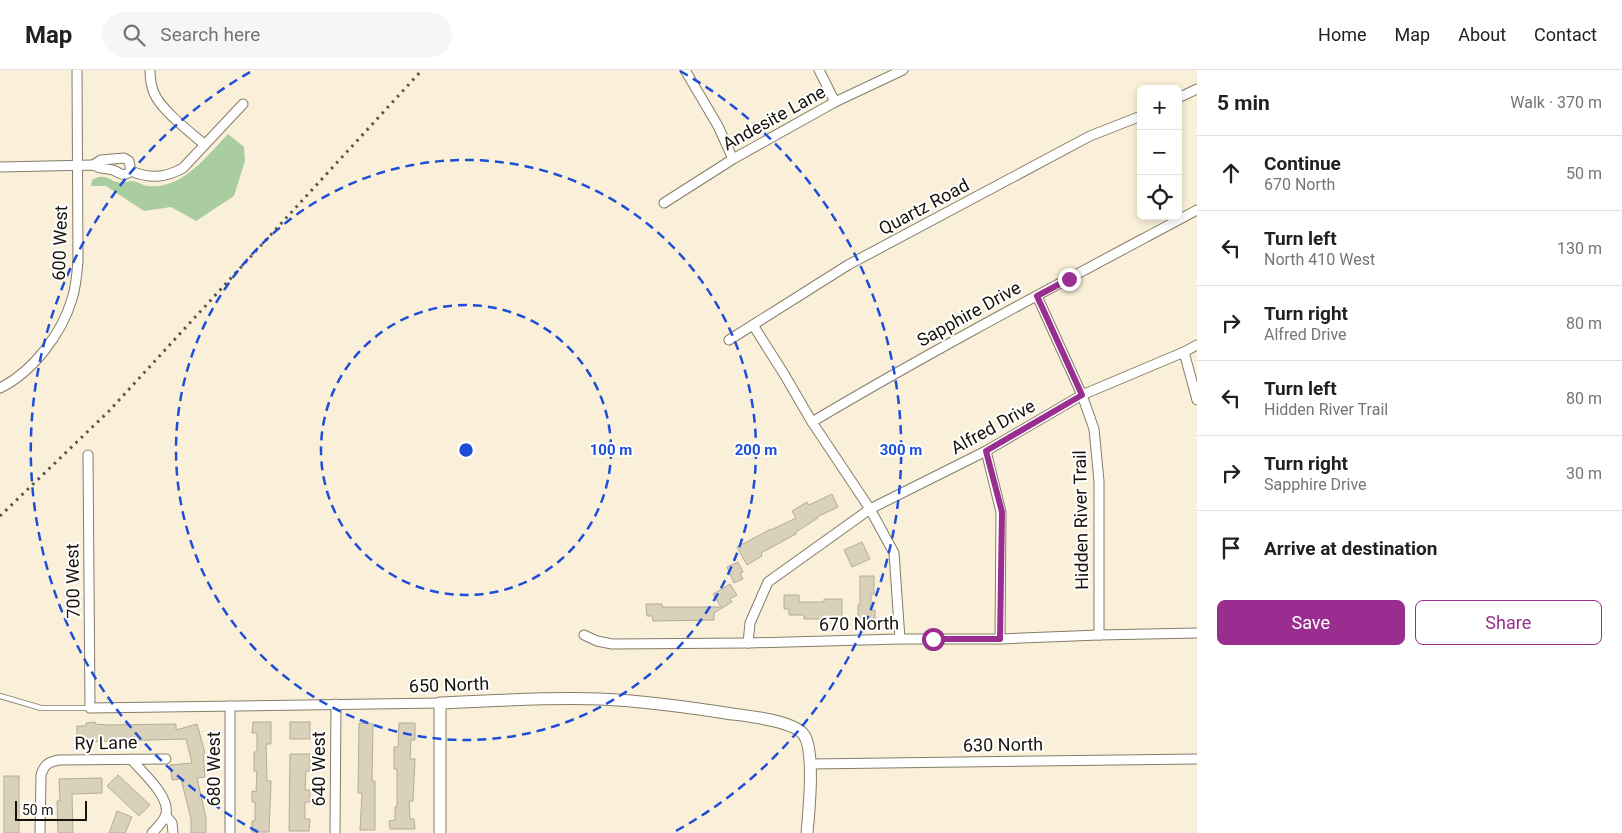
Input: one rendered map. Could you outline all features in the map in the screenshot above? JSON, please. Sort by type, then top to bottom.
[{"type":"street","name":"600 West","points":[[0,388],[29,367],[50,344],[64,320],[72,300],[78,261],[77,70]]},
{"type":"street","points":[[150,70],[150,79],[155,95],[164,108],[204,144]]},
{"type":"street","points":[[685,70],[718,126],[733,159]]},
{"type":"street","points":[[819,70],[835,102]]},
{"type":"street","name":"Andesite Lane","points":[[664,203],[733,159],[835,102],[904,70]]},
{"type":"street","points":[[1182,97],[1196,93]]},
{"type":"street","points":[[131,171],[140,175],[157,177],[171,174],[183,168],[243,104]]},
{"type":"street","name":"Quartz Road","points":[[729,340],[848,265],[1090,136],[1137,118]]},
{"type":"street","points":[[93,165],[101,160],[124,158],[129,161],[131,171]]},
{"type":"street","points":[[0,167],[93,165],[101,169],[113,170],[120,174],[127,174],[131,171]]},
{"type":"street","name":"Sapphire Drive","points":[[812,422],[864,391],[1197,210]]},
{"type":"street","name":"Hidden River Trail","points":[[1037,296],[1082,395],[1094,429],[1099,481],[1099,635]]},
{"type":"street","points":[[753,325],[812,422],[870,509],[894,552],[900,639]]},
{"type":"street","name":"Alfred Drive","points":[[748,643],[750,623],[768,582],[870,509],[986,451],[1082,395],[1197,345]]},
{"type":"street","points":[[1184,352],[1197,400]]},
{"type":"street","points":[[986,451],[1002,512],[1000,639]]},
{"type":"street","name":"700 West","points":[[88,455],[90,708]]},
{"type":"street","name":"670 North","points":[[584,635],[612,644],[1000,639],[1197,633]]},
{"type":"street","name":"650 North","points":[[90,708],[440,703],[570,699],[628,701],[756,717],[787,724],[804,735],[810,764]]},
{"type":"street","points":[[440,703],[440,833]]},
{"type":"street","name":"640 West","points":[[335,833],[336,704]]},
{"type":"street","name":"680 West","points":[[230,706],[230,833]]},
{"type":"street","points":[[131,759],[160,793],[165,804],[166,816],[172,823],[173,833]]},
{"type":"street","name":"Ry Lane","points":[[40,833],[41,775],[43,768],[47,764],[59,760],[166,759]]},
{"type":"street","name":"630 North","points":[[810,764],[1197,759]]},
{"type":"street","points":[[807,833],[810,799],[810,764]]},
{"type":"street","points":[[152,833],[166,816]]},
{"type":"lane","points":[[0,696],[41,708],[90,708]]},
{"type":"green space","points":[[228,134],[244,147],[245,161],[234,196],[196,221],[171,207],[144,211],[106,186],[91,186],[92,180],[101,177],[121,183],[134,181],[147,186],[160,186],[171,183],[202,162]]},
{"type":"building","points":[[832,494],[838,507],[817,517],[796,532],[796,534],[761,553],[762,556],[747,565],[737,547],[796,518],[792,511],[807,502],[809,505]]},
{"type":"building","points":[[862,542],[870,559],[852,567],[844,550]]},
{"type":"building","points":[[738,562],[743,572],[740,573],[743,579],[734,583],[727,567]]},
{"type":"building","points":[[860,576],[874,576],[874,594],[871,594],[871,610],[875,610],[875,619],[858,619]]},
{"type":"building","points":[[730,584],[737,595],[730,599],[732,602],[714,613],[714,620],[653,621],[652,616],[647,616],[646,604],[662,604],[662,607],[721,607],[713,594]]},
{"type":"building","points":[[784,595],[799,595],[799,602],[824,602],[824,599],[842,599],[842,619],[804,619],[804,615],[789,615],[789,609],[784,609]]},
{"type":"building","points":[[95,722],[95,724],[108,725],[176,724],[176,730],[197,724],[205,753],[203,754],[205,777],[197,778],[206,818],[206,833],[191,833],[191,819],[181,779],[172,780],[170,765],[192,763],[186,739],[77,742],[77,726],[86,726],[86,723]]},
{"type":"building","points":[[253,722],[271,722],[271,744],[266,744],[267,781],[271,781],[269,832],[252,832],[252,821],[255,821],[255,802],[252,802],[252,791],[256,792],[257,771],[254,771],[254,752],[257,752],[257,733],[252,733]]},
{"type":"building","points":[[290,722],[310,722],[310,739],[290,739]]},
{"type":"building","points":[[359,723],[373,724],[372,781],[375,781],[375,830],[360,830],[362,793],[358,793]]},
{"type":"building","points":[[399,723],[415,723],[415,740],[411,740],[410,759],[415,759],[413,801],[409,801],[410,819],[414,819],[415,829],[390,829],[389,821],[395,820],[395,807],[397,807],[397,769],[394,769],[394,747],[398,747]]},
{"type":"building","points":[[290,754],[310,754],[310,771],[306,771],[305,790],[310,790],[310,802],[305,802],[305,819],[310,819],[309,831],[289,831]]},
{"type":"building","points":[[118,775],[150,805],[139,816],[107,786]]},
{"type":"building","points":[[4,776],[19,776],[19,833],[4,833]]},
{"type":"building","points":[[102,778],[102,793],[72,794],[73,833],[58,833],[57,801],[60,801],[59,779]]},
{"type":"building","points":[[117,811],[132,817],[125,833],[109,833]]},
{"type":"railway","points":[[0,516],[109,411],[422,70]]},
{"type":"route","points":[[933,639],[1000,639],[1002,512],[986,451],[1082,395],[1037,296],[1069,279]]}]
